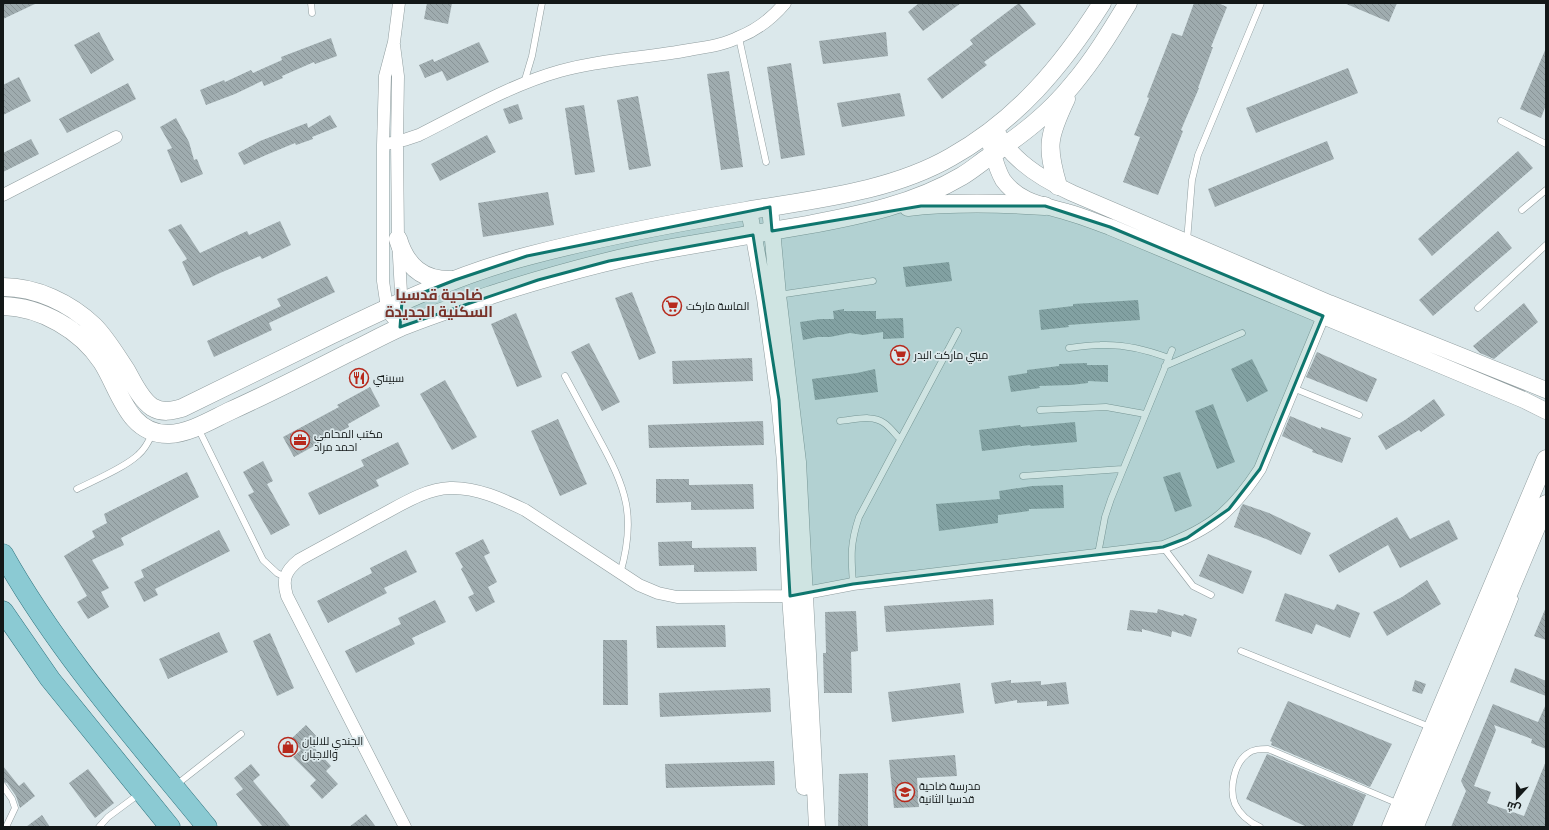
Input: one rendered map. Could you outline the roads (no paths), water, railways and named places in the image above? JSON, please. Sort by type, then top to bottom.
[{"type":"main road","points":[[3,287],[12,287],[42,294],[70,307],[94,326],[113,350],[144,399],[152,407],[163,411],[172,411],[182,408],[394,305],[455,280],[527,256],[677,223],[873,187],[913,175],[951,157],[1012,114],[1059,66],[1079,39],[1102,3]]},
{"type":"main road","points":[[880,210],[922,196],[962,176],[1000,150],[1035,123],[1073,85],[1095,56],[1128,3]]},
{"type":"main road","points":[[1058,186],[1052,167],[1050,149],[1052,132],[1073,85]]},
{"type":"main road","points":[[3,306],[11,306],[38,312],[62,324],[84,340],[101,361],[131,418],[141,426],[153,432],[165,434],[178,433],[252,401],[400,327],[469,302],[538,280],[609,261],[681,246],[753,235],[880,210],[962,203],[1045,206]]},
{"type":"main road","points":[[398,239],[401,250],[406,259],[414,268],[433,278],[455,280]]},
{"type":"main road","points":[[153,432],[163,411]]},
{"type":"main road","points":[[1391,827],[1546,460]]},
{"type":"main road","points":[[1410,827],[1533,544],[1546,504]]},
{"type":"main road","points":[[3,554],[63,648],[207,827]]},
{"type":"main road","points":[[3,612],[50,679],[170,827]]},
{"type":"street","points":[[399,3],[394,42],[385,76],[383,144],[383,281],[402,319],[400,327]]},
{"type":"street","points":[[383,144],[397,142],[419,135],[524,83],[555,72],[581,66],[718,45],[739,38],[760,26],[785,3]]},
{"type":"street","points":[[394,42],[398,76],[398,239],[394,305]]},
{"type":"street","points":[[991,130],[1000,150],[1002,178],[1021,197],[1091,220],[1326,310],[1546,390]]},
{"type":"street","points":[[3,195],[116,137]]},
{"type":"street","points":[[1000,150],[1058,186],[1097,205],[1187,243],[1326,310],[1546,411]]},
{"type":"street","points":[[1045,206],[1058,186]]},
{"type":"street","points":[[770,207],[772,231],[771,296],[785,400],[795,525],[806,827]]},
{"type":"street","points":[[749,210],[753,235],[771,296]]},
{"type":"street","points":[[405,827],[288,596],[285,588],[285,577],[291,567],[299,560],[408,502],[429,492],[449,488],[466,489],[487,494],[525,510],[620,574],[639,585],[677,597],[798,594],[853,584],[1163,547],[1187,538],[1209,525],[1229,509],[1246,490],[1260,469],[1326,310]]},
{"type":"street","points":[[798,594],[816,827]]},
{"type":"lane","points":[[311,3],[312,13]]},
{"type":"lane","points":[[524,83],[532,56],[542,3]]},
{"type":"lane","points":[[1187,243],[1192,180],[1198,156],[1261,3]]},
{"type":"lane","points":[[739,38],[766,162]]},
{"type":"lane","points":[[1501,121],[1546,144]]},
{"type":"lane","points":[[1522,210],[1546,190]]},
{"type":"lane","points":[[1478,308],[1546,245]]},
{"type":"lane","points":[[771,296],[873,281]]},
{"type":"lane","points":[[853,584],[850,555],[855,529],[865,505],[958,331]]},
{"type":"lane","points":[[1165,366],[1242,333]]},
{"type":"lane","points":[[1069,348],[1101,345],[1113,346],[1145,351],[1168,358]]},
{"type":"lane","points":[[1098,554],[1105,517],[1122,469],[1172,350]]},
{"type":"lane","points":[[565,376],[615,469],[622,486],[628,515],[628,539],[620,574]]},
{"type":"lane","points":[[1293,388],[1359,414]]},
{"type":"lane","points":[[1040,410],[1106,407],[1145,414]]},
{"type":"lane","points":[[840,421],[868,418],[880,420],[885,423],[900,439]]},
{"type":"lane","points":[[197,426],[263,560],[277,573],[285,577]]},
{"type":"lane","points":[[77,489],[127,463],[138,455],[147,444],[153,432]]},
{"type":"lane","points":[[1023,476],[1122,469]]},
{"type":"lane","points":[[1163,547],[1193,586],[1211,595]]},
{"type":"lane","points":[[1421,827],[1450,754],[1494,654],[1517,596]]},
{"type":"lane","points":[[1241,650],[1432,728]]},
{"type":"lane","points":[[174,787],[241,734]]},
{"type":"lane","points":[[1260,827],[1247,819],[1239,810],[1234,799],[1233,787],[1242,758],[1254,750],[1260,749],[1268,749],[1400,804]]},
{"type":"lane","points":[[3,786],[12,799],[15,808],[6,827]]},
{"type":"lane","points":[[99,827],[108,817],[142,792]]},
{"type":"place","name":"الماسة ماركت","points":[[672,306]]},
{"type":"place","name":"ميني ماركت البدر","points":[[900,355]]},
{"type":"place","name":"سبينتي","points":[[359,378]]},
{"type":"place","name":"مكتب المحامي احمد مراد","points":[[300,440]]},
{"type":"place","name":"الجندي للالبان والاجبان","points":[[288,747]]},
{"type":"place","name":"مدرسة ضاحية قدسيا الثانية","points":[[905,792]]},
{"type":"district","name":"ضاحية قدسيا السكنية الجديدة","points":[[439,304]]}]
